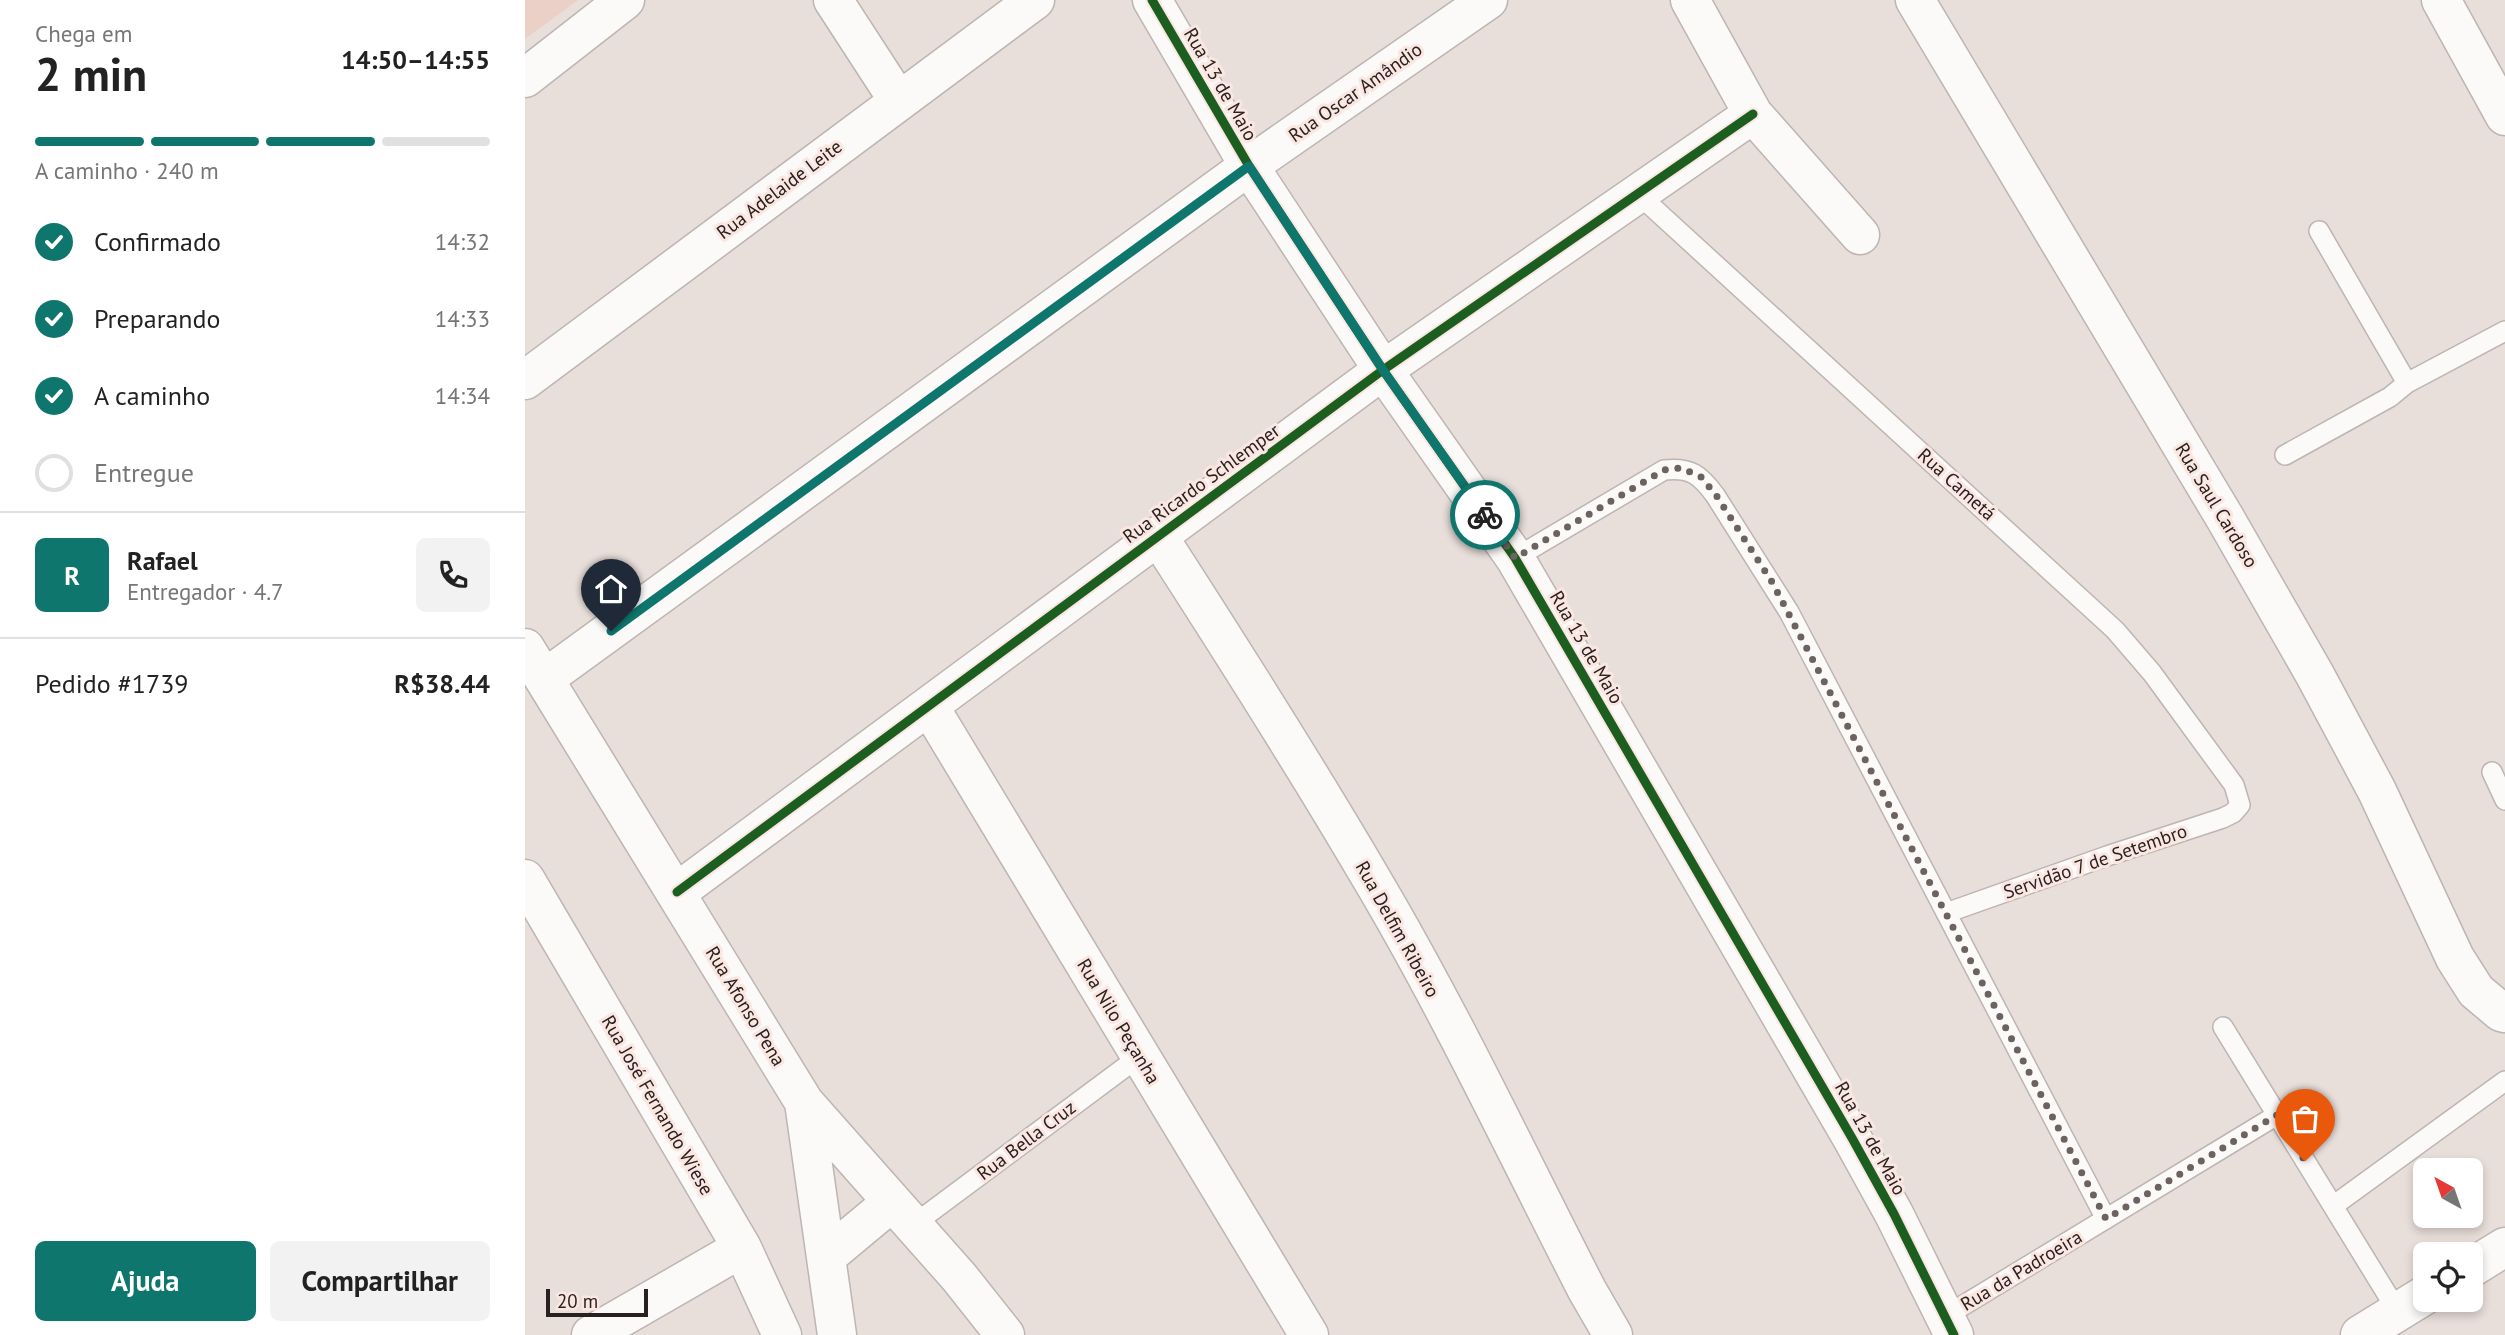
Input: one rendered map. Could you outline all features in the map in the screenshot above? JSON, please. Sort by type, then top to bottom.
[{"type":"street","points":[[525,78],[625,0]]},
{"type":"street","points":[[834,0],[898,100]]},
{"type":"street","name":"Rua Adelaide Leite","points":[[525,380],[1035,0]]},
{"type":"street","name":"Rua 13 de Maio","points":[[1152,0],[1249,166],[1383,370],[1515,558],[1852,1138],[1894,1214],[1949,1326]]},
{"type":"street","name":"Rua Oscar Amândio","points":[[535,664],[1488,0]]},
{"type":"street","points":[[1690,0],[1753,114],[1860,235]]},
{"type":"street","name":"Rua Saul Cardoso","points":[[1915,0],[2225,518],[2315,675],[2377,791],[2455,958],[2476,991],[2505,1013]]},
{"type":"street","points":[[2441,0],[2505,116]]},
{"type":"street","name":"Rua Ricardo Schlemper","points":[[677,892],[1383,370],[1753,114]]},
{"type":"street","name":"Rua Delfim Ribeiro","points":[[1159,536],[1254,685],[1372,879],[1425,974],[1587,1290],[1613,1335]]},
{"type":"street","name":"Rua Afonso Pena","points":[[535,664],[804,1102],[959,1277],[1005,1335]]},
{"type":"street","name":"Rua Nilo Peçanha","points":[[929,706],[1309,1335]]},
{"type":"street","name":"Rua José Fernando Wiese","points":[[525,879],[742,1248],[782,1335]]},
{"type":"street","points":[[804,1102],[837,1335]]},
{"type":"street","points":[[826,1257],[903,1213]]},
{"type":"street","points":[[2483,1261],[2505,1247]]},
{"type":"street","points":[[591,1335],[742,1248]]},
{"type":"street","points":[[2360,1335],[2412,1304]]},
{"type":"lane","name":"Rua Cametá","points":[[1638,194],[2115,630],[2152,673],[2234,785],[2240,805]]},
{"type":"lane","points":[[2319,231],[2407,383]]},
{"type":"lane","points":[[2285,455],[2390,397],[2407,383],[2505,331]]},
{"type":"lane","points":[[1515,558],[1664,470],[1681,468],[1701,477],[1716,495],[1789,612],[2106,1219]]},
{"type":"lane","points":[[2492,772],[2505,800]]},
{"type":"lane","name":"Servidão 7 de Setembro","points":[[1947,913],[2223,818],[2234,813],[2240,805]]},
{"type":"lane","points":[[2223,1027],[2333,1206],[2412,1304]]},
{"type":"lane","name":"Rua Bella Cruz","points":[[903,1213],[1140,1056]]},
{"type":"lane","points":[[2333,1206],[2505,1081]]},
{"type":"lane","name":"Rua da Padroeira","points":[[1949,1326],[2106,1219],[2277,1115]]},
{"type":"shaded area","points":[[525,0],[578,0],[525,39]]},
{"type":"cycle path","points":[[1152,0],[1249,166],[1383,370],[1515,558],[1852,1138],[1894,1214],[1954,1335]]},
{"type":"cycle path","points":[[677,892],[1383,370],[1753,114]]},
{"type":"way so far","points":[[1485,515],[1515,558],[1664,470],[1681,468],[1701,477],[1716,495],[1789,612],[2106,1219],[2277,1115],[2305,1161]]},
{"type":"route","points":[[611,631],[1249,166],[1383,370],[1485,515]]}]
